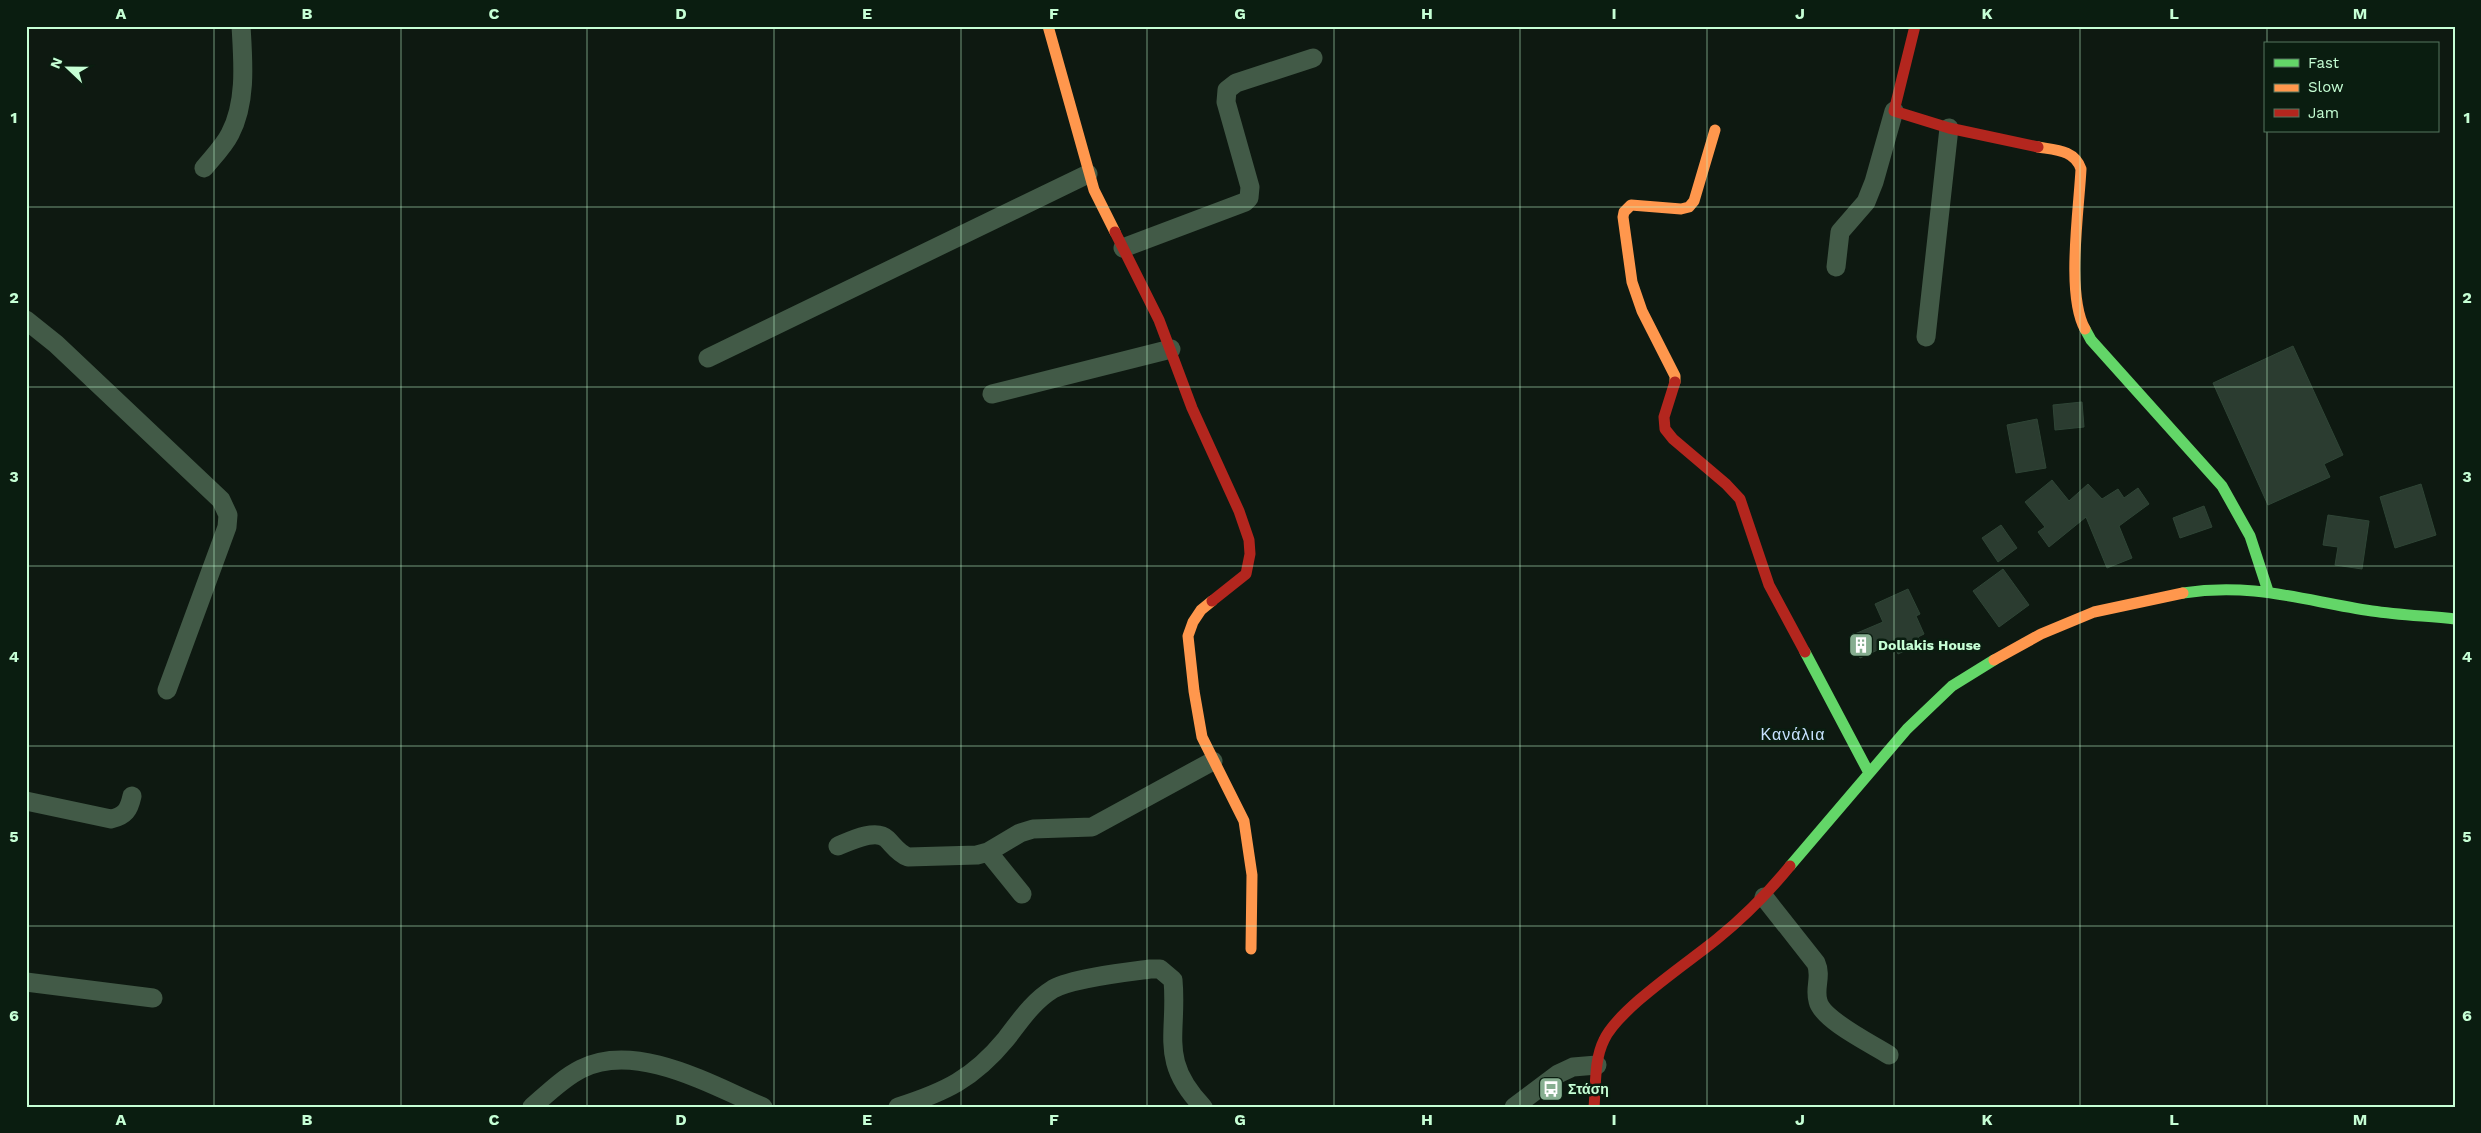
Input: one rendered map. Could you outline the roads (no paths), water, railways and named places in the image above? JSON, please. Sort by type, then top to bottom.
[{"type":"street","points":[[204,168],[231,133],[236,117],[241,89],[241,26]]},
{"type":"street","points":[[1048,26],[1088,174],[1171,348],[1192,408],[1239,511],[1249,540],[1250,554],[1246,574],[1201,610],[1192,622],[1188,636],[1200,727],[1213,761],[1235,800],[1244,821],[1252,875],[1251,948]]},
{"type":"street","points":[[1836,267],[1840,232],[1866,202],[1874,182],[1915,26]]},
{"type":"street","points":[[1123,248],[1245,202],[1249,198],[1250,187],[1226,102],[1227,90],[1236,83],[1313,58]]},
{"type":"street","points":[[1894,111],[1949,128],[2069,153],[2078,159],[2081,169],[2074,291],[2081,322],[2091,340],[2222,486],[2238,509],[2250,532],[2268,591]]},
{"type":"street","points":[[1926,337],[1949,128]]},
{"type":"street","points":[[1715,130],[1694,201],[1689,208],[1681,209],[1637,204],[1631,205],[1624,212],[1626,245],[1632,282],[1642,311],[1675,376],[1675,386],[1666,410],[1664,423],[1668,435],[1726,484],[1740,499],[1748,517],[1769,585],[1869,773]]},
{"type":"street","points":[[708,358],[1088,174]]},
{"type":"street","points":[[26,320],[56,344],[221,500],[227,510],[227,527],[167,690]]},
{"type":"street","points":[[992,394],[1171,348]]},
{"type":"street","points":[[1594,1107],[1597,1065],[1604,1039],[1619,1018],[1719,937],[1764,897],[1902,735],[1952,686],[2012,650],[2068,622],[2094,612],[2164,596],[2233,589],[2268,591],[2372,611],[2455,619]]},
{"type":"street","points":[[838,846],[877,835],[885,837],[900,853],[908,857],[973,855],[988,852],[1020,833],[1033,828],[1092,827],[1213,761]]},
{"type":"street","points":[[26,801],[111,818],[124,814],[132,796]]},
{"type":"street","points":[[988,852],[1022,894]]},
{"type":"street","points":[[1764,897],[1816,963],[1819,972],[1817,999],[1824,1014],[1889,1055]]},
{"type":"street","points":[[898,1107],[932,1096],[959,1082],[994,1052],[1030,1008],[1054,988],[1150,969],[1160,969],[1173,980],[1172,1051],[1189,1092],[1202,1107]]},
{"type":"street","points":[[26,982],[153,998]]},
{"type":"street","points":[[532,1107],[580,1069],[597,1063],[638,1060],[668,1068],[763,1107]]},
{"type":"street","points":[[1514,1107],[1558,1074],[1573,1067],[1597,1065]]},
{"type":"place","name":"Dollakis House","points":[[1861,645]]},
{"type":"place","name":"Στάση","points":[[1551,1089]]},
{"type":"district","name":"Κανάλια","points":[[1793,734]]}]
